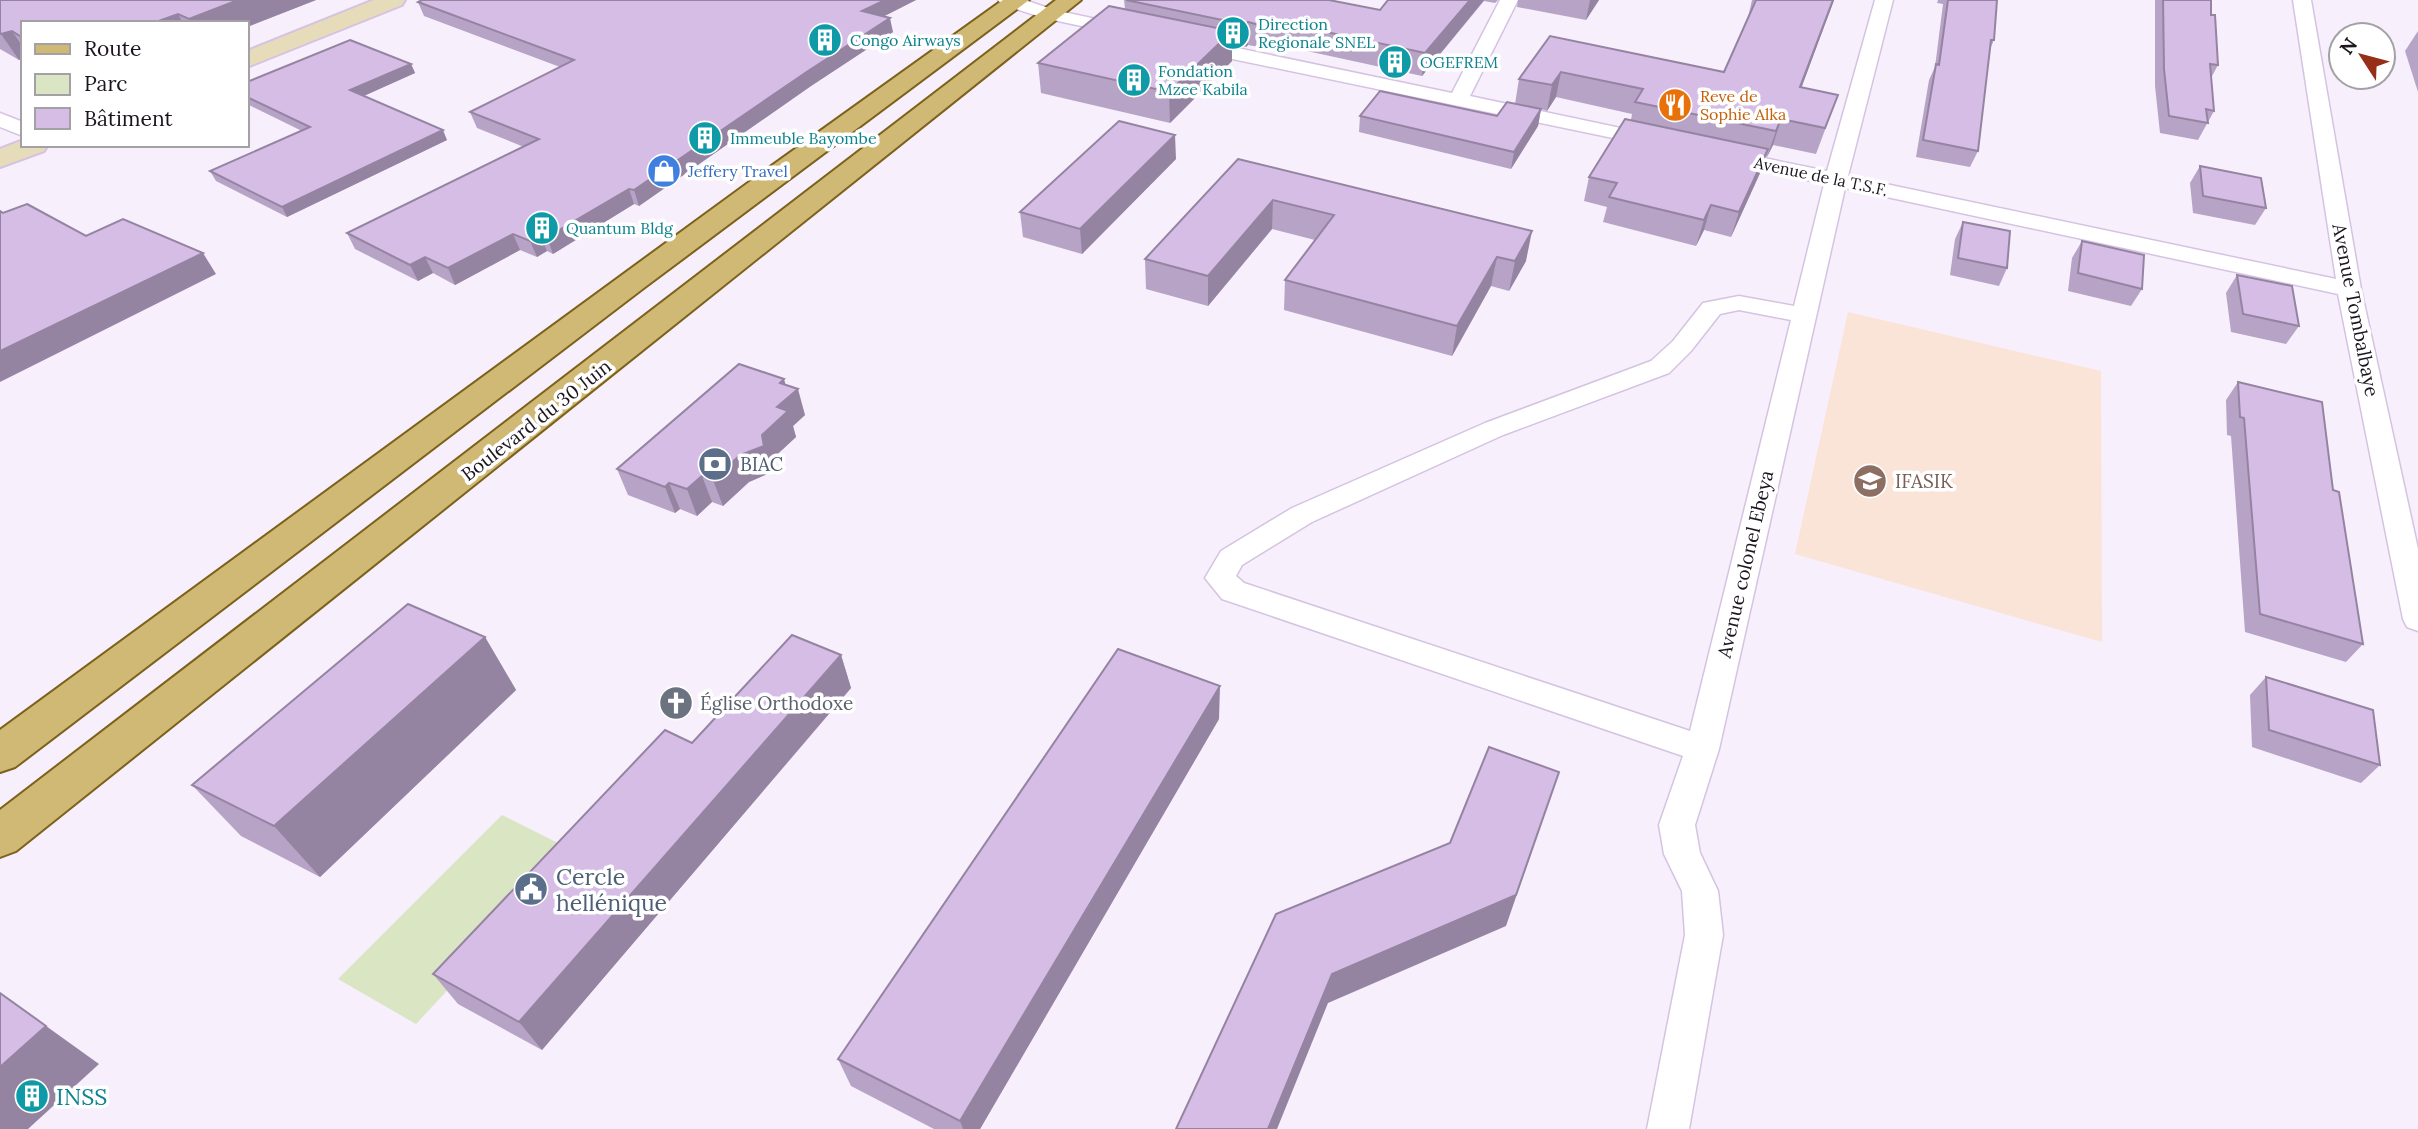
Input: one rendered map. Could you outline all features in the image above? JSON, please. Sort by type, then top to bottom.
[{"type":"main road","points":[[248,60],[394,0]]},
{"type":"main road","points":[[0,754],[509,373],[1013,1]]},
{"type":"main road","name":"Boulevard du 30 Juin","points":[[0,837],[1060,7]]},
{"type":"main road","points":[[0,159],[30,147]]},
{"type":"street","points":[[1458,100],[1509,0]]},
{"type":"street","name":"Avenue colonel Ebeya","points":[[1668,1129],[1704,935],[1700,891],[1682,854],[1677,825],[1702,748],[1836,179],[1884,0]]},
{"type":"street","name":"Avenue Tombalbaye","points":[[2302,0],[2349,289],[2415,590],[2418,619]]},
{"type":"street","points":[[1013,1],[1060,7],[1153,36]]},
{"type":"street","points":[[1179,42],[1674,145]]},
{"type":"street","points":[[0,119],[21,129]]},
{"type":"street","name":"Avenue de la T.S.F.","points":[[1701,151],[2349,289]]},
{"type":"street","points":[[1702,748],[1233,591],[1220,578],[1231,558],[1302,515],[1494,429],[1660,367],[1682,346],[1712,308],[1739,303],[1804,315]]},
{"type":"shaded area","points":[[1848,312],[2101,371],[2102,642],[1795,554]]},
{"type":"green space","points":[[502,815],[576,852],[416,1024],[338,979]]},
{"type":"building","points":[[0,0],[238,0],[189,19],[178,14],[159,21],[21,21],[21,37],[12,31],[0,33]]},
{"type":"building","points":[[885,0],[862,11],[890,18],[634,190],[629,189],[547,237],[540,235],[530,241],[513,234],[448,268],[425,257],[410,265],[347,233],[539,139],[470,112],[574,60],[418,2]]},
{"type":"building","points":[[1126,0],[1329,0],[1380,10],[1388,0],[1470,0],[1425,53],[1265,19],[1259,25],[1248,22],[1246,25]]},
{"type":"building","points":[[1756,0],[1833,0],[1800,87],[1838,95],[1825,128],[1781,119],[1776,131],[1635,102],[1643,89],[1561,72],[1552,85],[1519,79],[1550,36],[1724,72]]},
{"type":"building","points":[[1948,0],[1997,0],[1978,151],[1923,140],[1936,64],[1939,65]]},
{"type":"building","points":[[2163,0],[2211,0],[2211,15],[2215,15],[2218,65],[2210,64],[2214,111],[2206,109],[2208,123],[2169,116],[2164,69]]},
{"type":"building","points":[[1109,6],[1232,31],[1169,92],[1038,63]]},
{"type":"building","points":[[350,40],[411,64],[350,90],[443,130],[282,207],[210,171],[310,127],[248,97],[248,82]]},
{"type":"building","points":[[1380,91],[1497,116],[1507,102],[1541,109],[1514,152],[1360,116]]},
{"type":"building","points":[[1625,119],[1768,149],[1739,212],[1711,205],[1704,220],[1609,197],[1617,183],[1589,177]]},
{"type":"building","points":[[1119,121],[1175,135],[1080,229],[1020,212]]},
{"type":"building","points":[[1238,159],[1532,231],[1515,261],[1497,257],[1457,326],[1285,280],[1334,215],[1273,200],[1208,276],[1145,259]]},
{"type":"building","points":[[2200,166],[2261,178],[2266,208],[2203,196]]},
{"type":"building","points":[[27,204],[86,236],[123,219],[203,253],[0,351],[0,211],[3,213]]},
{"type":"building","points":[[1963,222],[2010,231],[2007,268],[1958,258]]},
{"type":"building","points":[[2082,241],[2144,255],[2142,289],[2078,273]]},
{"type":"building","points":[[2237,275],[2292,286],[2299,326],[2243,314]]},
{"type":"building","points":[[739,364],[784,379],[780,383],[798,389],[777,407],[788,411],[762,435],[764,446],[740,455],[713,480],[702,476],[687,489],[669,483],[665,487],[617,469]]},
{"type":"building","points":[[2238,382],[2322,402],[2333,490],[2339,492],[2363,644],[2260,614],[2244,418],[2240,417]]},
{"type":"building","points":[[408,604],[485,637],[274,826],[192,785]]},
{"type":"building","points":[[792,635],[841,655],[519,1022],[433,974],[665,730],[692,743]]},
{"type":"building","points":[[1118,649],[1220,686],[960,1121],[838,1059]]},
{"type":"building","points":[[2266,677],[2373,710],[2380,765],[2269,730]]},
{"type":"building","points":[[1489,747],[1559,772],[1516,895],[1332,974],[1268,1129],[1176,1129],[1276,914],[1450,843]]},
{"type":"building","points":[[0,993],[46,1026],[0,1067]]},
{"type":"place","name":"Direction Regionale SNEL","points":[[1233,33]]},
{"type":"place","name":"Congo Airways","points":[[825,40]]},
{"type":"place","name":"OGEFREM","points":[[1395,62]]},
{"type":"place","name":"Fondation Mzee Kabila","points":[[1134,80]]},
{"type":"place","name":"Reve de Sophie Alka","points":[[1675,105]]},
{"type":"place","name":"Immeuble Bayombe","points":[[705,138]]},
{"type":"place","name":"Jeffery Travel","points":[[664,171]]},
{"type":"place","name":"Quantum Bldg","points":[[542,228]]},
{"type":"place","name":"BIAC","points":[[715,464]]},
{"type":"place","name":"IFASIK","points":[[1870,481]]},
{"type":"place","name":"Église Orthodoxe","points":[[676,703]]},
{"type":"place","name":"Cercle hellénique","points":[[531,889]]},
{"type":"place","name":"INSS","points":[[32,1096]]}]
